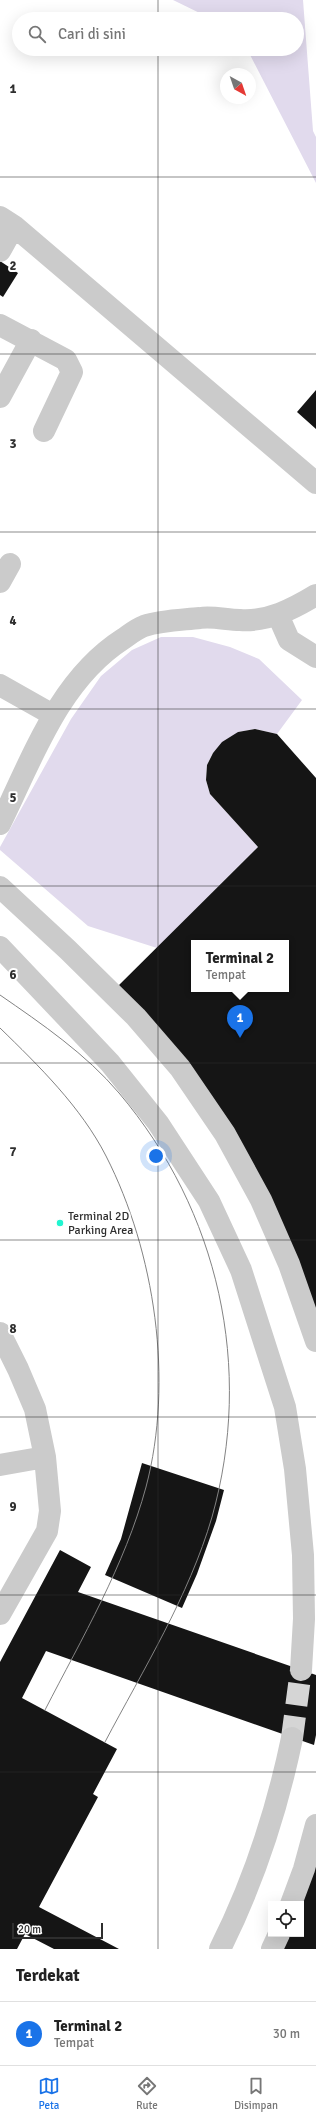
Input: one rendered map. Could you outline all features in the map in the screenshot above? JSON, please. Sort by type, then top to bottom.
[{"type":"street","points":[[0,251],[7,221],[316,483]]},
{"type":"street","points":[[0,325],[31,340],[66,360],[72,372],[44,431]]},
{"type":"street","points":[[0,397],[31,340]]},
{"type":"street","points":[[0,824],[53,715],[98,658],[142,627],[166,620],[206,617],[241,620],[278,615],[316,595]]},
{"type":"street","points":[[278,615],[289,640],[316,657]]},
{"type":"street","points":[[0,685],[53,715]]},
{"type":"street","points":[[0,887],[136,1017],[180,1068],[224,1134],[261,1200],[289,1264],[316,1341]]},
{"type":"street","points":[[0,947],[110,1063],[158,1123],[209,1201],[241,1270],[285,1407],[295,1469],[303,1555],[304,1619],[301,1670]]},
{"type":"street","points":[[0,1333],[18,1369],[34,1409],[45,1457],[50,1510],[47,1531],[0,1614]]},
{"type":"street","points":[[0,1465],[45,1457]]},
{"type":"street","points":[[220,1949],[235,1919],[262,1847],[285,1772],[292,1738]]},
{"type":"street","points":[[291,1901],[304,1869],[316,1826]]},
{"type":"street","points":[[272,1949],[278,1937]]},
{"type":"shaded area","points":[[173,0],[303,0],[304,12],[198,12]]},
{"type":"shaded area","points":[[304,13],[313,131],[316,137],[316,183],[251,56],[304,56]]},
{"type":"shaded area","points":[[161,637],[193,637],[230,647],[259,659],[302,700],[277,734],[255,729],[238,732],[213,753],[207,765],[206,780],[210,794],[258,847],[157,948],[88,926],[0,850],[0,847],[71,719],[101,676],[132,650]]},
{"type":"building","points":[[0,261],[18,273],[3,297],[0,295]]},
{"type":"building","points":[[316,390],[316,429],[297,412]]},
{"type":"building","points":[[255,729],[277,734],[316,778],[316,1317],[266,1195],[116,988],[258,847],[210,794],[206,780],[207,765],[213,753],[222,742],[238,732]]},
{"type":"building","points":[[142,1463],[224,1490],[216,1521],[197,1574],[182,1608],[105,1575],[121,1539]]},
{"type":"building","points":[[60,1550],[91,1567],[78,1592],[316,1675],[316,1735],[314,1745],[46,1651],[22,1698],[117,1749],[93,1794],[98,1797],[39,1907],[119,1949],[54,1949],[25,1934],[17,1949],[0,1949],[0,1662]]},
{"type":"building","points":[[316,1856],[316,1949],[281,1949],[287,1937],[304,1937],[304,1901],[302,1901]]},
{"type":"tunnel","points":[[292,1738],[301,1670]]},
{"type":"tram line","points":[[0,995],[63,1040],[92,1065],[119,1093],[153,1139],[182,1188],[203,1240],[219,1293],[227,1348],[229,1404],[224,1461],[212,1517],[191,1575],[178,1604],[105,1742]]},
{"type":"tram line","points":[[0,1028],[30,1057],[72,1104],[96,1138],[106,1156],[123,1193],[137,1233],[148,1275],[155,1318],[159,1361],[158,1404],[154,1446],[146,1487],[137,1516],[127,1545],[102,1601],[45,1710]]},
{"type":"place","name":"Terminal 2","points":[[240,1038]]},
{"type":"place","name":"Terminal 2D Parking Area","points":[[60,1223]]}]
